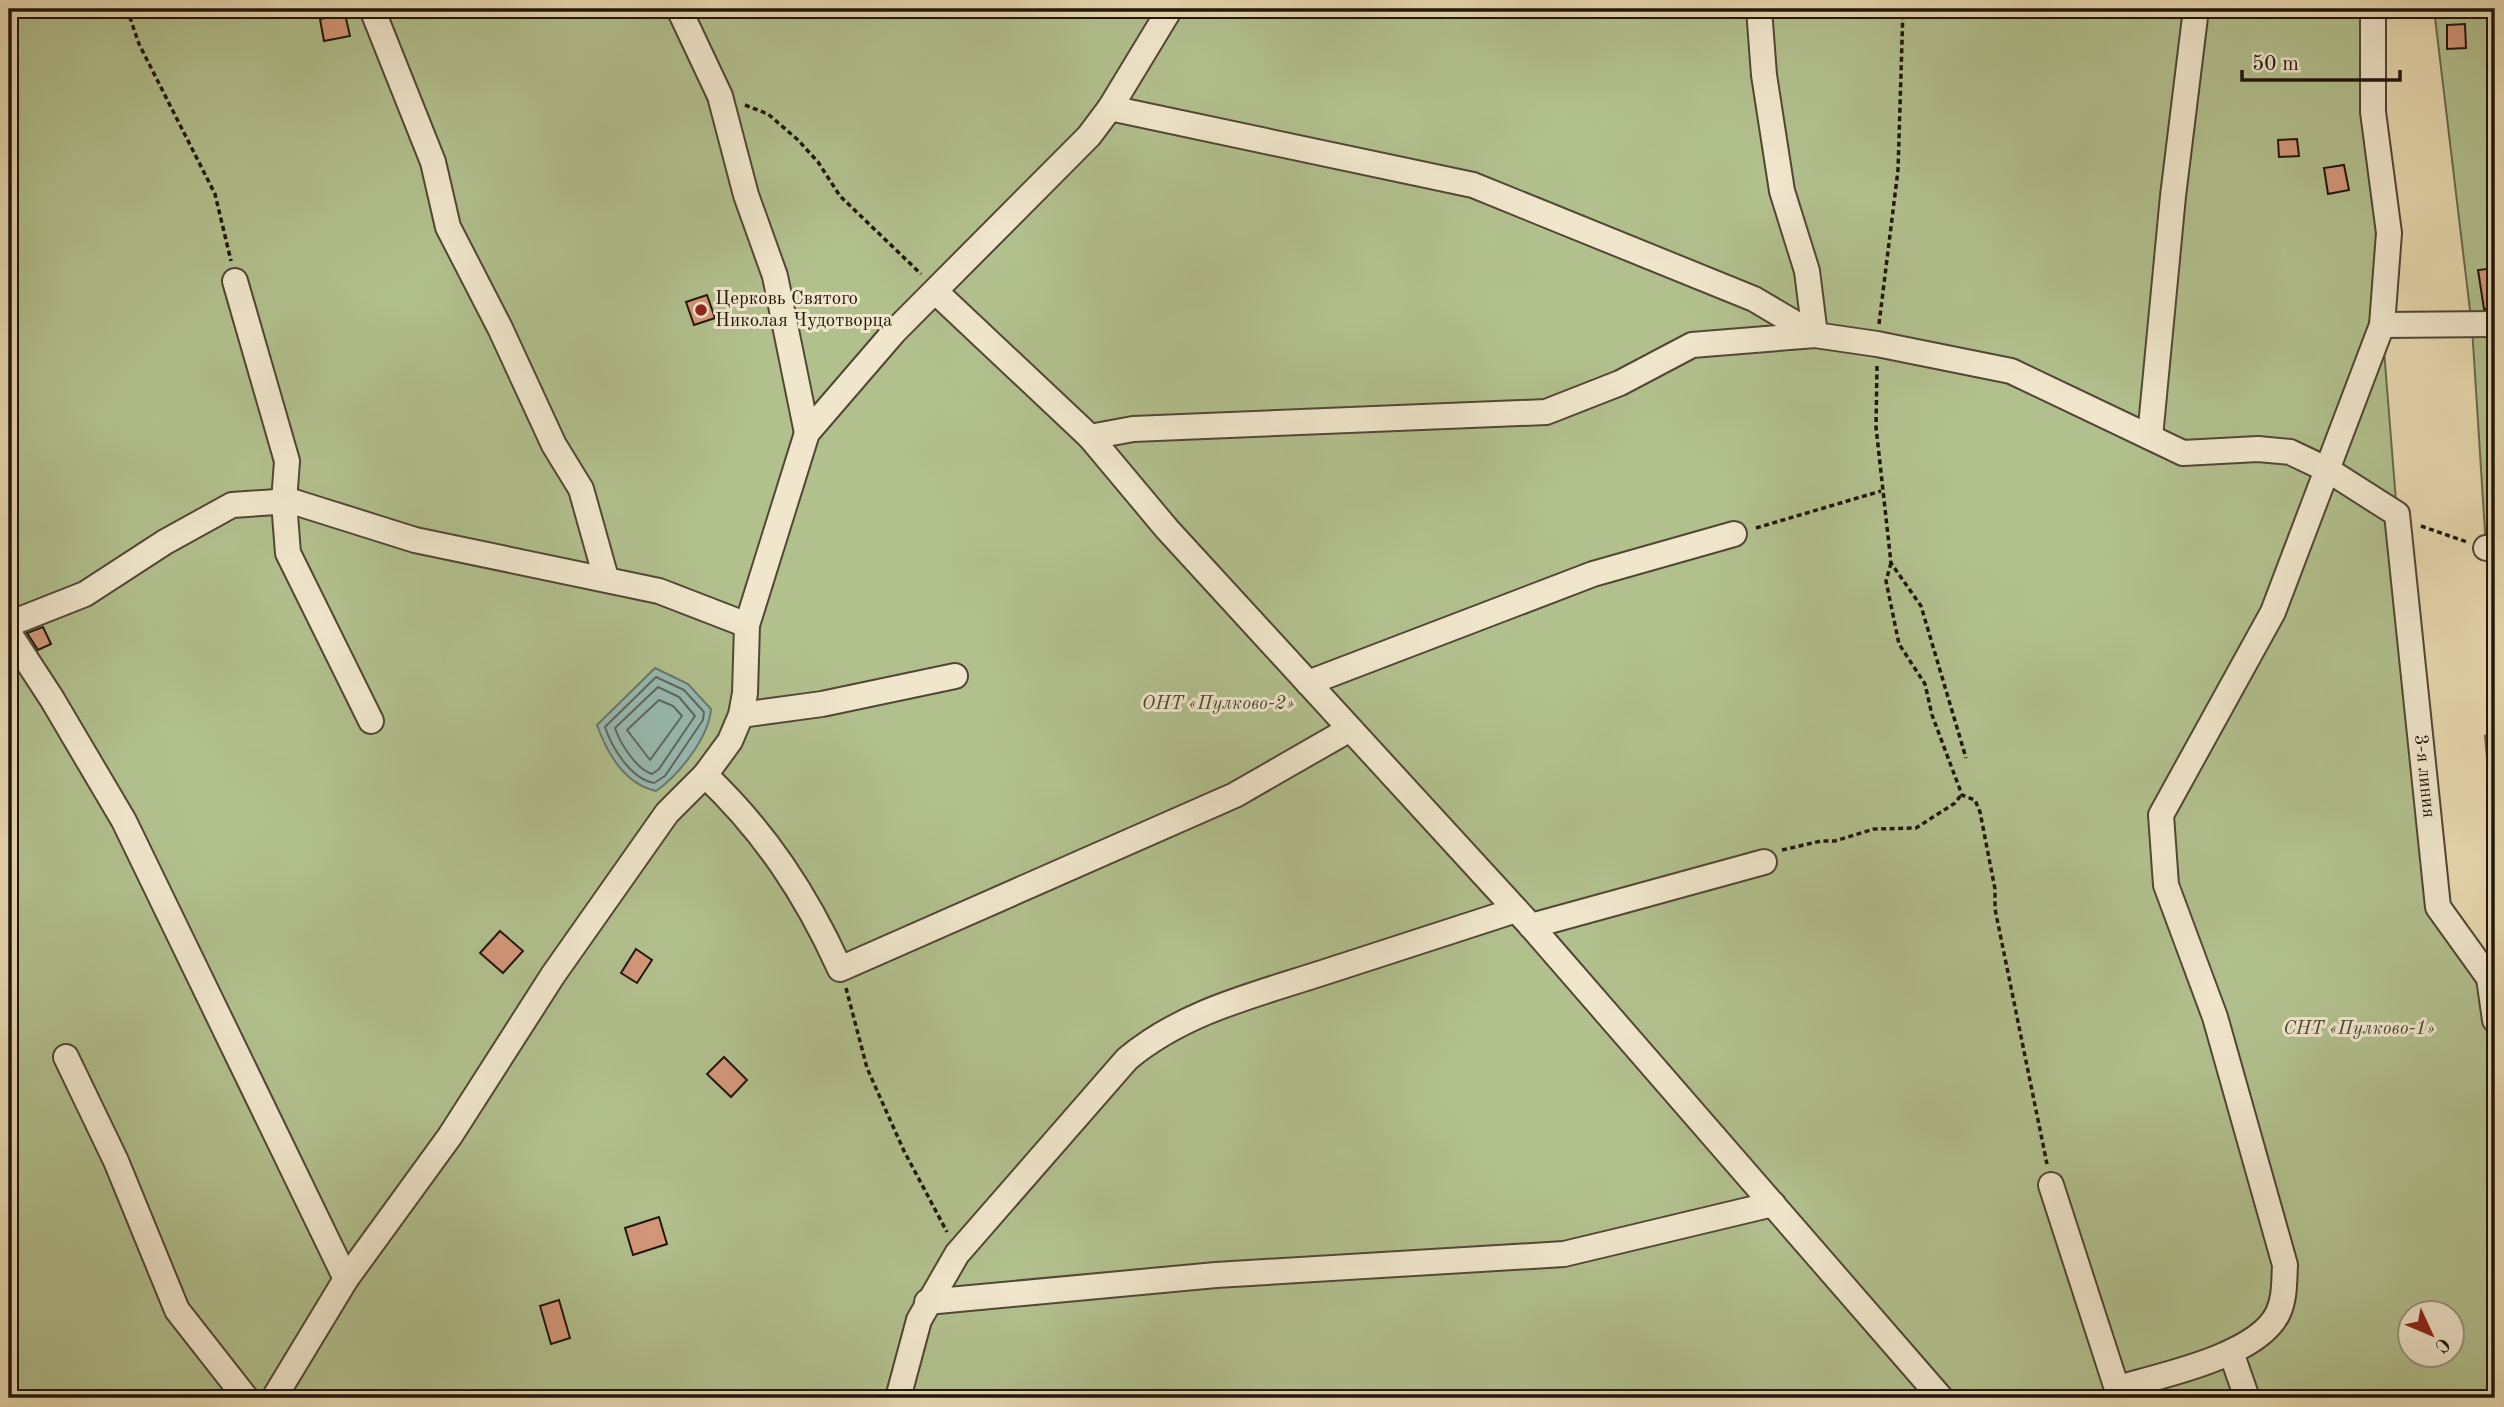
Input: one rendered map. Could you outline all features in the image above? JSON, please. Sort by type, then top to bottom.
[{"type":"street","points":[[372,9],[433,162],[448,227],[500,328],[554,445],[581,489],[606,578]]},
{"type":"street","points":[[679,9],[720,96],[746,195],[775,276],[807,433]]},
{"type":"street","points":[[274,1398],[346,1279],[450,1136],[553,975],[667,813],[705,775],[730,741],[741,715],[747,625],[807,433],[894,332],[1089,136],[1110,108],[1170,9]]},
{"type":"street","points":[[1759,9],[1764,75],[1782,191],[1807,271],[1815,335]]},
{"type":"street","points":[[2150,437],[2173,196],[2196,9]]},
{"type":"street","points":[[2051,1185],[2119,1393],[2232,1354],[2277,1316],[2283,1294],[2285,1265],[2215,1017],[2166,886],[2161,815],[2273,612],[2382,325],[2389,233],[2373,112],[2373,9]]},
{"type":"street","points":[[1110,108],[1473,186],[1754,299],[1815,335]]},
{"type":"street","points":[[235,281],[286,461],[284,502],[288,553],[371,721]]},
{"type":"street","points":[[936,292],[1090,437],[1167,529],[1524,918],[1941,1398]]},
{"type":"street","points":[[2382,325],[2495,324]]},
{"type":"street","points":[[1090,437],[1133,429],[1546,412],[1619,383],[1692,345],[1815,335],[1877,344],[2011,371],[2183,453],[2258,449],[2290,452],[2328,470],[2397,514]]},
{"type":"street","points":[[9,624],[85,594],[165,542],[232,505],[291,501],[415,540],[659,590],[747,625]]},
{"type":"street","name":"3-я линия","points":[[2397,514],[2438,908],[2488,978],[2495,1020]]},
{"type":"street","points":[[1308,684],[1593,574],[1734,534]]},
{"type":"street","points":[[9,633],[52,699],[124,821],[191,966],[241,1062],[346,1279]]},
{"type":"street","points":[[741,715],[822,704],[955,676]]},
{"type":"street","points":[[705,775],[741,809],[774,849],[817,918],[841,969],[1236,795],[1350,729]]},
{"type":"street","points":[[898,1398],[919,1320],[957,1254],[1127,1059],[1162,1032],[1223,1005],[1524,918],[1764,862]]},
{"type":"street","points":[[66,1056],[116,1161],[177,1310],[246,1398]]},
{"type":"street","points":[[927,1302],[1216,1275],[1564,1254],[1773,1205]]},
{"type":"street","points":[[2232,1354],[2247,1398]]},
{"type":"path","points":[[127,9],[139,44],[215,194],[235,281]]},
{"type":"path","points":[[1903,9],[1898,170],[1877,344],[1876,427],[1881,491],[1891,546],[1891,563],[1886,581],[1899,643],[1925,684],[1932,715],[1961,795]]},
{"type":"path","points":[[720,96],[768,114],[781,124],[818,162],[840,196],[936,292]]},
{"type":"path","points":[[1734,534],[1881,491]]},
{"type":"path","points":[[2397,514],[2431,531],[2490,547]]},
{"type":"path","points":[[1891,563],[1921,606],[1966,758]]},
{"type":"path","points":[[1764,862],[1787,848],[1835,841],[1874,829],[1916,828],[1955,803],[1961,795]]},
{"type":"path","points":[[1961,795],[1975,800],[1980,812],[1996,889],[1995,909],[2051,1185]]},
{"type":"path","points":[[841,969],[867,1068],[957,1254]]},
{"type":"green space","name":"ОНТ «Пулково-2»","points":[[9,9],[2373,9],[2382,325],[2397,514],[2438,907],[2489,978],[2495,1020],[2495,1398],[9,1398]]},
{"type":"green space","points":[[2434,9],[2495,9],[2495,690],[2472,327]]},
{"type":"green space","points":[[2495,732],[2495,843],[2485,736]]},
{"type":"water","points":[[655,668],[688,684],[711,709],[699,743],[674,775],[656,791],[635,782],[626,774],[606,746],[597,725]]},
{"type":"building","points":[[345,14],[350,36],[324,41],[320,19]]},
{"type":"building","points":[[2465,24],[2466,48],[2447,49],[2447,25]]},
{"type":"building","points":[[2297,139],[2299,156],[2279,157],[2278,140]]},
{"type":"building","points":[[2344,165],[2349,190],[2328,194],[2324,168]]},
{"type":"building","points":[[2495,268],[2495,309],[2484,309],[2478,270]]},
{"type":"building","name":"Церковь Святого Николая Чудотворца","points":[[707,295],[715,318],[694,325],[686,302]]},
{"type":"building","points":[[43,627],[51,644],[38,650],[27,633]]},
{"type":"building","points":[[500,931],[523,951],[503,973],[480,953]]},
{"type":"building","points":[[636,949],[652,960],[637,983],[621,973]]},
{"type":"building","points":[[724,1057],[747,1080],[731,1097],[707,1074]]},
{"type":"building","points":[[659,1217],[667,1244],[633,1255],[625,1228]]},
{"type":"building","points":[[559,1300],[570,1338],[551,1344],[540,1306]]},
{"type":"place","name":"Церковь Святого Николая Чудотворца","points":[[701,310]]},
{"type":"park label","name":"СНТ «Пулково-1»","points":[[2359,1029]]}]
